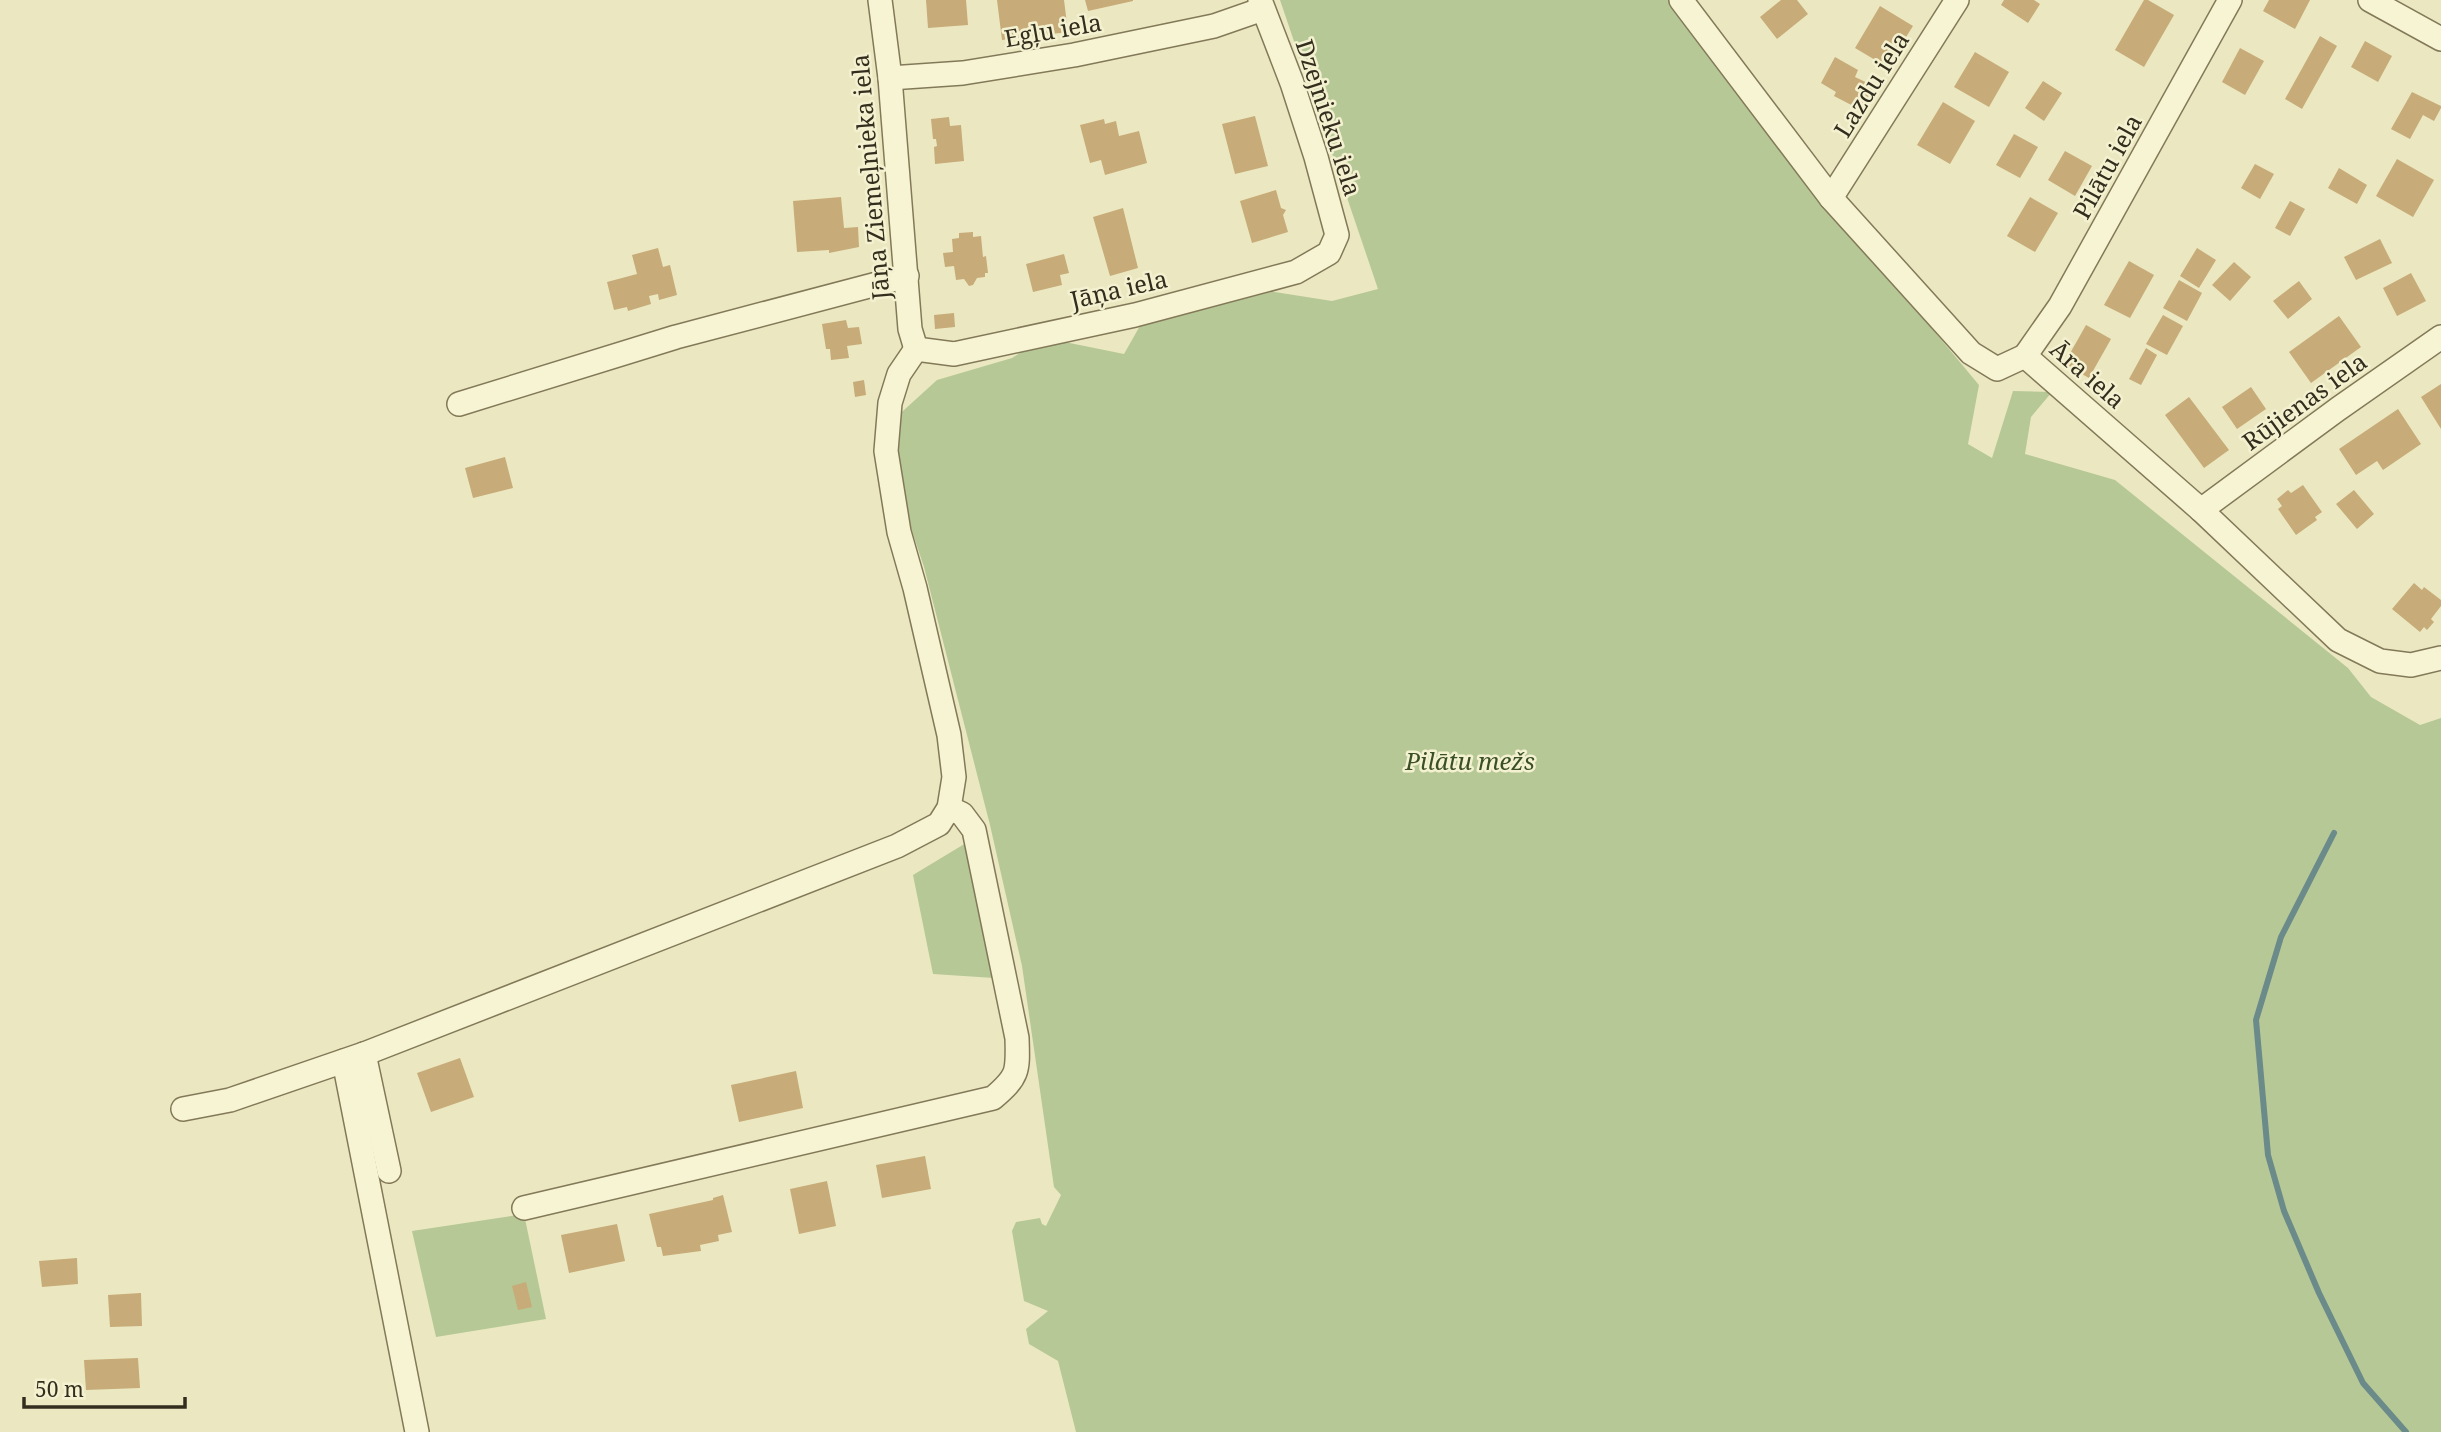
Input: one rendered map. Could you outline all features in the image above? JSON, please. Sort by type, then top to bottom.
[{"type":"street","name":"Jāņa Ziemeļnieka iela","points":[[880,0],[890,78],[910,329],[916,349]]},
{"type":"street","name":"Āra iela","points":[[1681,0],[1831,198],[1971,353],[1997,369],[2025,356],[2201,510],[2338,640],[2380,661],[2411,665],[2441,658]]},
{"type":"street","name":"Lazdu iela","points":[[1831,198],[1957,0]]},
{"type":"street","name":"Pilātu iela","points":[[2025,356],[2060,306],[2230,0]]},
{"type":"street","points":[[2370,0],[2441,39]]},
{"type":"street","name":"Egļu iela","points":[[890,78],[963,73],[1074,55],[1214,26],[1261,4]]},
{"type":"street","name":"Dzejnieku iela","points":[[1261,4],[1292,83],[1316,157],[1337,235],[1329,253]]},
{"type":"street","name":"Jāņa iela","points":[[916,349],[954,354],[1135,315],[1296,272],[1329,253]]},
{"type":"street","points":[[459,404],[676,337],[907,275]]},
{"type":"street","name":"Rūjienas iela","points":[[2201,510],[2441,337]]},
{"type":"street","points":[[183,1109],[230,1100],[354,1058],[897,846],[939,824],[949,808],[954,777],[949,736],[899,531],[886,451],[890,402],[899,374],[916,349]]},
{"type":"street","points":[[524,1208],[993,1098],[1013,1082],[1018,1060],[1017,1038],[974,830],[962,814],[949,808]]},
{"type":"street","points":[[354,1058],[389,1171]]},
{"type":"street","points":[[354,1058],[416,1432]]},
{"type":"green space","name":"Pilātu mežs","points":[[1280,0],[1672,0],[1824,199],[1979,385],[1968,444],[1992,458],[2013,391],[2052,392],[2031,417],[2025,454],[2115,480],[2348,668],[2371,697],[2420,725],[2441,718],[2441,1432],[1076,1432],[1058,1361],[1029,1344],[1026,1329],[1048,1311],[1024,1301],[1012,1231],[1016,1222],[1040,1218],[1046,1226],[1061,1195],[1054,1187],[1022,966],[990,825],[924,567],[901,498],[893,420],[937,380],[1012,358],[1045,338],[1124,354],[1145,317],[1244,287],[1332,301],[1378,289]]},
{"type":"green space","points":[[966,843],[994,978],[933,974],[913,875]]},
{"type":"green space","points":[[524,1214],[546,1319],[436,1337],[412,1231]]},
{"type":"building","points":[[926,0],[966,0],[968,25],[928,28]]},
{"type":"building","points":[[997,0],[1064,0],[1068,32],[1002,40]]},
{"type":"building","points":[[1085,0],[1133,0],[1133,1],[1088,11]]},
{"type":"building","points":[[1781,0],[1797,0],[1808,14],[1777,39],[1760,17]]},
{"type":"building","points":[[2004,0],[2034,0],[2040,4],[2028,23],[2001,5]]},
{"type":"building","points":[[2144,0],[2174,15],[2144,67],[2115,50]]},
{"type":"building","points":[[2269,0],[2310,0],[2295,29],[2263,11]]},
{"type":"building","points":[[1880,6],[1913,26],[1887,67],[1855,48]]},
{"type":"building","points":[[2320,36],[2337,46],[2302,109],[2285,99]]},
{"type":"building","points":[[2365,41],[2392,56],[2378,82],[2351,67]]},
{"type":"building","points":[[2240,48],[2264,61],[2245,95],[2222,82]]},
{"type":"building","points":[[1975,52],[2009,72],[1989,107],[1954,87]]},
{"type":"building","points":[[1835,57],[1858,70],[1855,77],[1874,86],[1861,110],[1834,96],[1836,92],[1821,83]]},
{"type":"building","points":[[2043,81],[2062,93],[2044,121],[2025,108]]},
{"type":"building","points":[[2412,92],[2441,108],[2434,121],[2423,115],[2410,139],[2391,129]]},
{"type":"building","points":[[1943,102],[1975,121],[1950,164],[1917,145]]},
{"type":"building","points":[[1255,116],[1268,166],[1235,174],[1222,124]]},
{"type":"building","points":[[949,117],[950,126],[961,125],[964,161],[935,164],[934,147],[937,146],[936,139],[933,139],[931,119]]},
{"type":"building","points":[[1104,119],[1105,124],[1116,121],[1119,136],[1139,131],[1147,163],[1105,175],[1101,160],[1090,163],[1080,125]]},
{"type":"building","points":[[2014,134],[2038,147],[2020,178],[1996,165]]},
{"type":"building","points":[[2065,151],[2092,166],[2075,196],[2048,180]]},
{"type":"building","points":[[2397,159],[2434,180],[2413,217],[2376,196]]},
{"type":"building","points":[[2255,164],[2274,174],[2260,199],[2241,188]]},
{"type":"building","points":[[2339,168],[2367,185],[2357,204],[2328,188]]},
{"type":"building","points":[[1276,190],[1281,208],[1286,210],[1283,215],[1288,232],[1252,243],[1240,201]]},
{"type":"building","points":[[841,197],[844,228],[858,227],[859,247],[829,253],[829,250],[797,252],[793,201]]},
{"type":"building","points":[[2030,197],[2058,213],[2035,252],[2007,236]]},
{"type":"building","points":[[2290,201],[2305,209],[2290,236],[2275,228]]},
{"type":"building","points":[[1123,208],[1138,268],[1110,276],[1093,217]]},
{"type":"building","points":[[973,232],[973,237],[981,236],[988,273],[969,286],[964,279],[956,280],[954,266],[945,267],[943,253],[953,252],[952,239],[959,238],[959,233]]},
{"type":"building","points":[[2380,239],[2392,263],[2356,280],[2344,257]]},
{"type":"building","points":[[658,248],[663,267],[670,265],[677,295],[659,300],[658,294],[649,296],[651,304],[628,311],[627,307],[614,310],[607,282],[637,274],[632,255]]},
{"type":"building","points":[[2197,248],[2216,260],[2199,288],[2180,276]]},
{"type":"building","points":[[1064,254],[1069,273],[1060,275],[1062,285],[1033,292],[1026,264]]},
{"type":"building","points":[[2129,261],[2154,275],[2130,318],[2104,305]]},
{"type":"building","points":[[2234,262],[2251,277],[2230,301],[2212,285]]},
{"type":"building","points":[[2411,273],[2426,301],[2397,316],[2383,288]]},
{"type":"building","points":[[2179,280],[2202,293],[2187,321],[2163,308]]},
{"type":"building","points":[[2299,281],[2312,299],[2288,319],[2273,301]]},
{"type":"building","points":[[954,313],[955,327],[935,329],[934,315]]},
{"type":"building","points":[[2163,315],[2183,326],[2167,355],[2146,344]]},
{"type":"building","points":[[2339,316],[2361,347],[2311,383],[2289,352]]},
{"type":"building","points":[[846,320],[848,328],[859,327],[862,344],[847,346],[849,358],[831,360],[830,349],[826,349],[822,324]]},
{"type":"building","points":[[2086,325],[2111,339],[2089,378],[2064,364]]},
{"type":"building","points":[[2146,348],[2157,355],[2141,385],[2129,379]]},
{"type":"building","points":[[864,380],[866,395],[855,397],[853,382]]},
{"type":"building","points":[[2441,384],[2441,429],[2421,397]]},
{"type":"building","points":[[2251,387],[2266,409],[2237,429],[2222,407]]},
{"type":"building","points":[[2189,397],[2229,450],[2204,468],[2165,415]]},
{"type":"building","points":[[2398,409],[2421,444],[2383,470],[2377,461],[2356,475],[2339,449]]},
{"type":"building","points":[[505,457],[513,488],[473,498],[465,468]]},
{"type":"building","points":[[2303,485],[2322,512],[2315,517],[2317,520],[2296,535],[2278,509],[2282,506],[2277,499],[2288,490],[2291,493]]},
{"type":"building","points":[[2354,490],[2374,514],[2357,529],[2336,504]]},
{"type":"building","points":[[2414,583],[2441,600],[2441,606],[2431,619],[2434,622],[2427,630],[2424,627],[2420,632],[2392,609]]},
{"type":"building","points":[[460,1058],[474,1097],[431,1112],[417,1073]]},
{"type":"building","points":[[796,1071],[803,1108],[739,1122],[731,1085]]},
{"type":"building","points":[[925,1156],[931,1189],[882,1198],[876,1165]]},
{"type":"building","points":[[827,1181],[836,1226],[799,1234],[790,1189]]},
{"type":"building","points":[[723,1195],[732,1232],[718,1235],[719,1241],[700,1245],[701,1251],[663,1256],[661,1247],[657,1247],[649,1214],[713,1200]]},
{"type":"building","points":[[617,1224],[625,1261],[569,1273],[561,1235]]},
{"type":"building","points":[[77,1258],[78,1284],[42,1287],[39,1261]]},
{"type":"building","points":[[526,1282],[532,1307],[518,1310],[512,1286]]},
{"type":"building","points":[[141,1293],[142,1326],[110,1327],[108,1295]]},
{"type":"building","points":[[138,1358],[140,1388],[86,1390],[84,1360]]},
{"type":"waterway","points":[[2334,833],[2281,937],[2256,1020],[2268,1155],[2284,1211],[2319,1293],[2363,1383],[2406,1432]]}]
